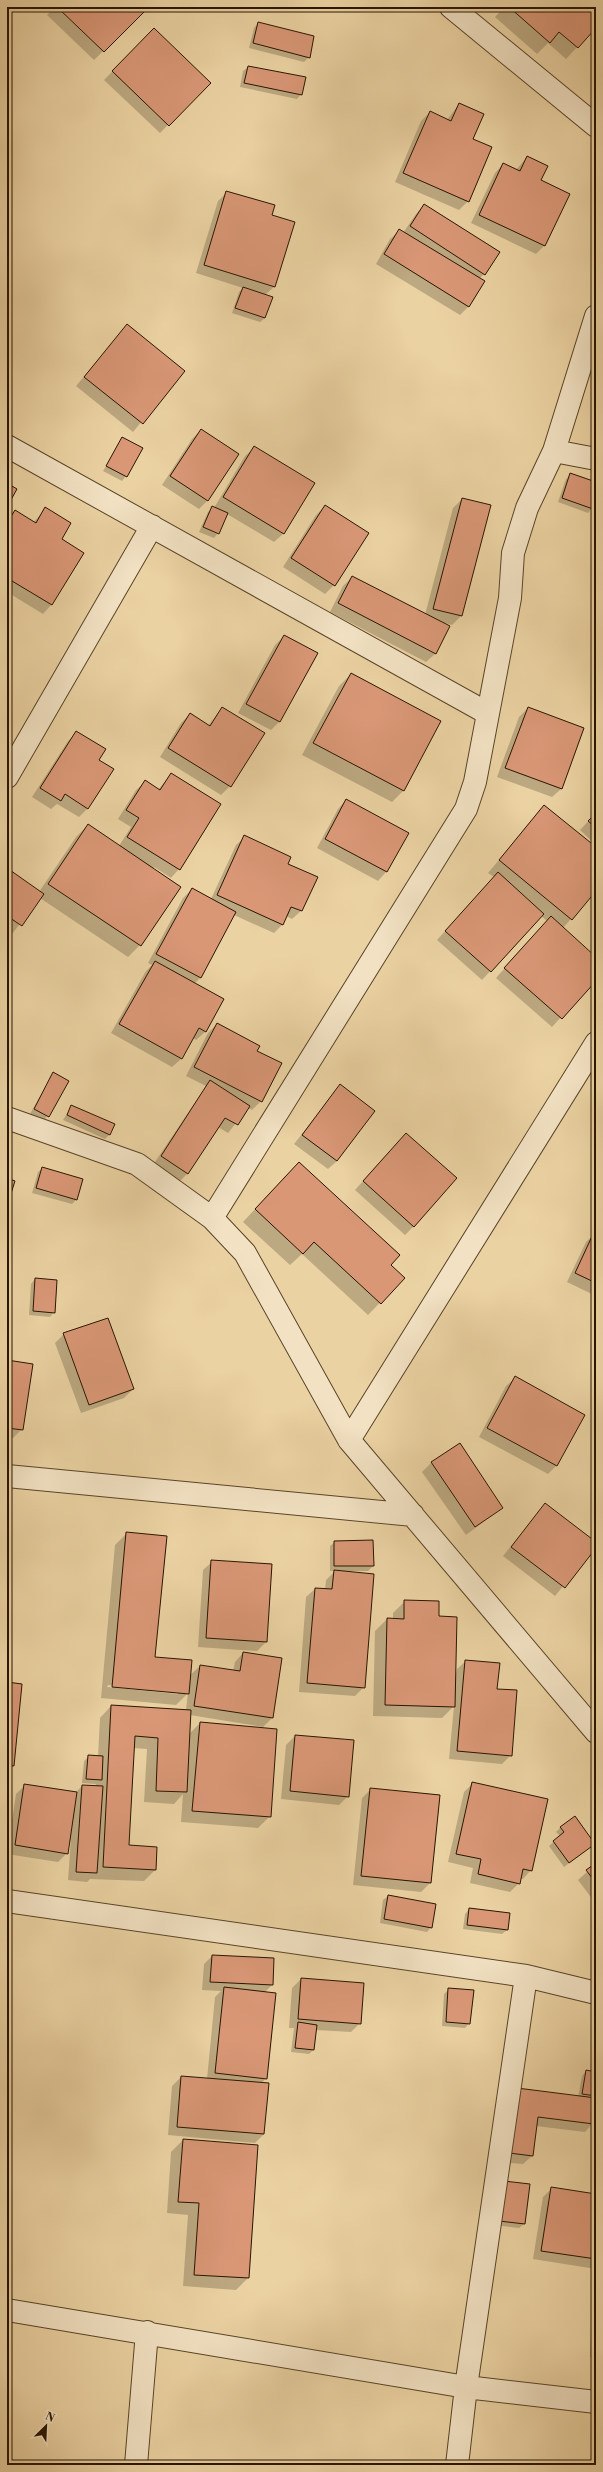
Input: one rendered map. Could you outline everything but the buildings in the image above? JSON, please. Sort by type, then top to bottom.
[{"type":"street","points":[[451,7],[596,126]]},
{"type":"street","points":[[212,1218],[466,809],[475,782],[510,598],[513,553],[527,508],[554,451],[596,316]]},
{"type":"street","points":[[7,446],[487,713]]},
{"type":"street","points":[[554,451],[596,459]]},
{"type":"street","points":[[7,777],[152,526]]},
{"type":"street","points":[[349,1440],[596,1043]]},
{"type":"street","points":[[7,1118],[137,1164],[212,1218],[245,1253],[349,1440],[596,1732]]},
{"type":"street","points":[[7,1476],[413,1515]]},
{"type":"street","points":[[7,1901],[526,1976],[596,1993]]},
{"type":"street","points":[[457,2465],[466,2387],[526,1976]]},
{"type":"street","points":[[7,2310],[147,2332],[466,2387],[596,2402]]},
{"type":"street","points":[[136,2465],[147,2332]]}]
